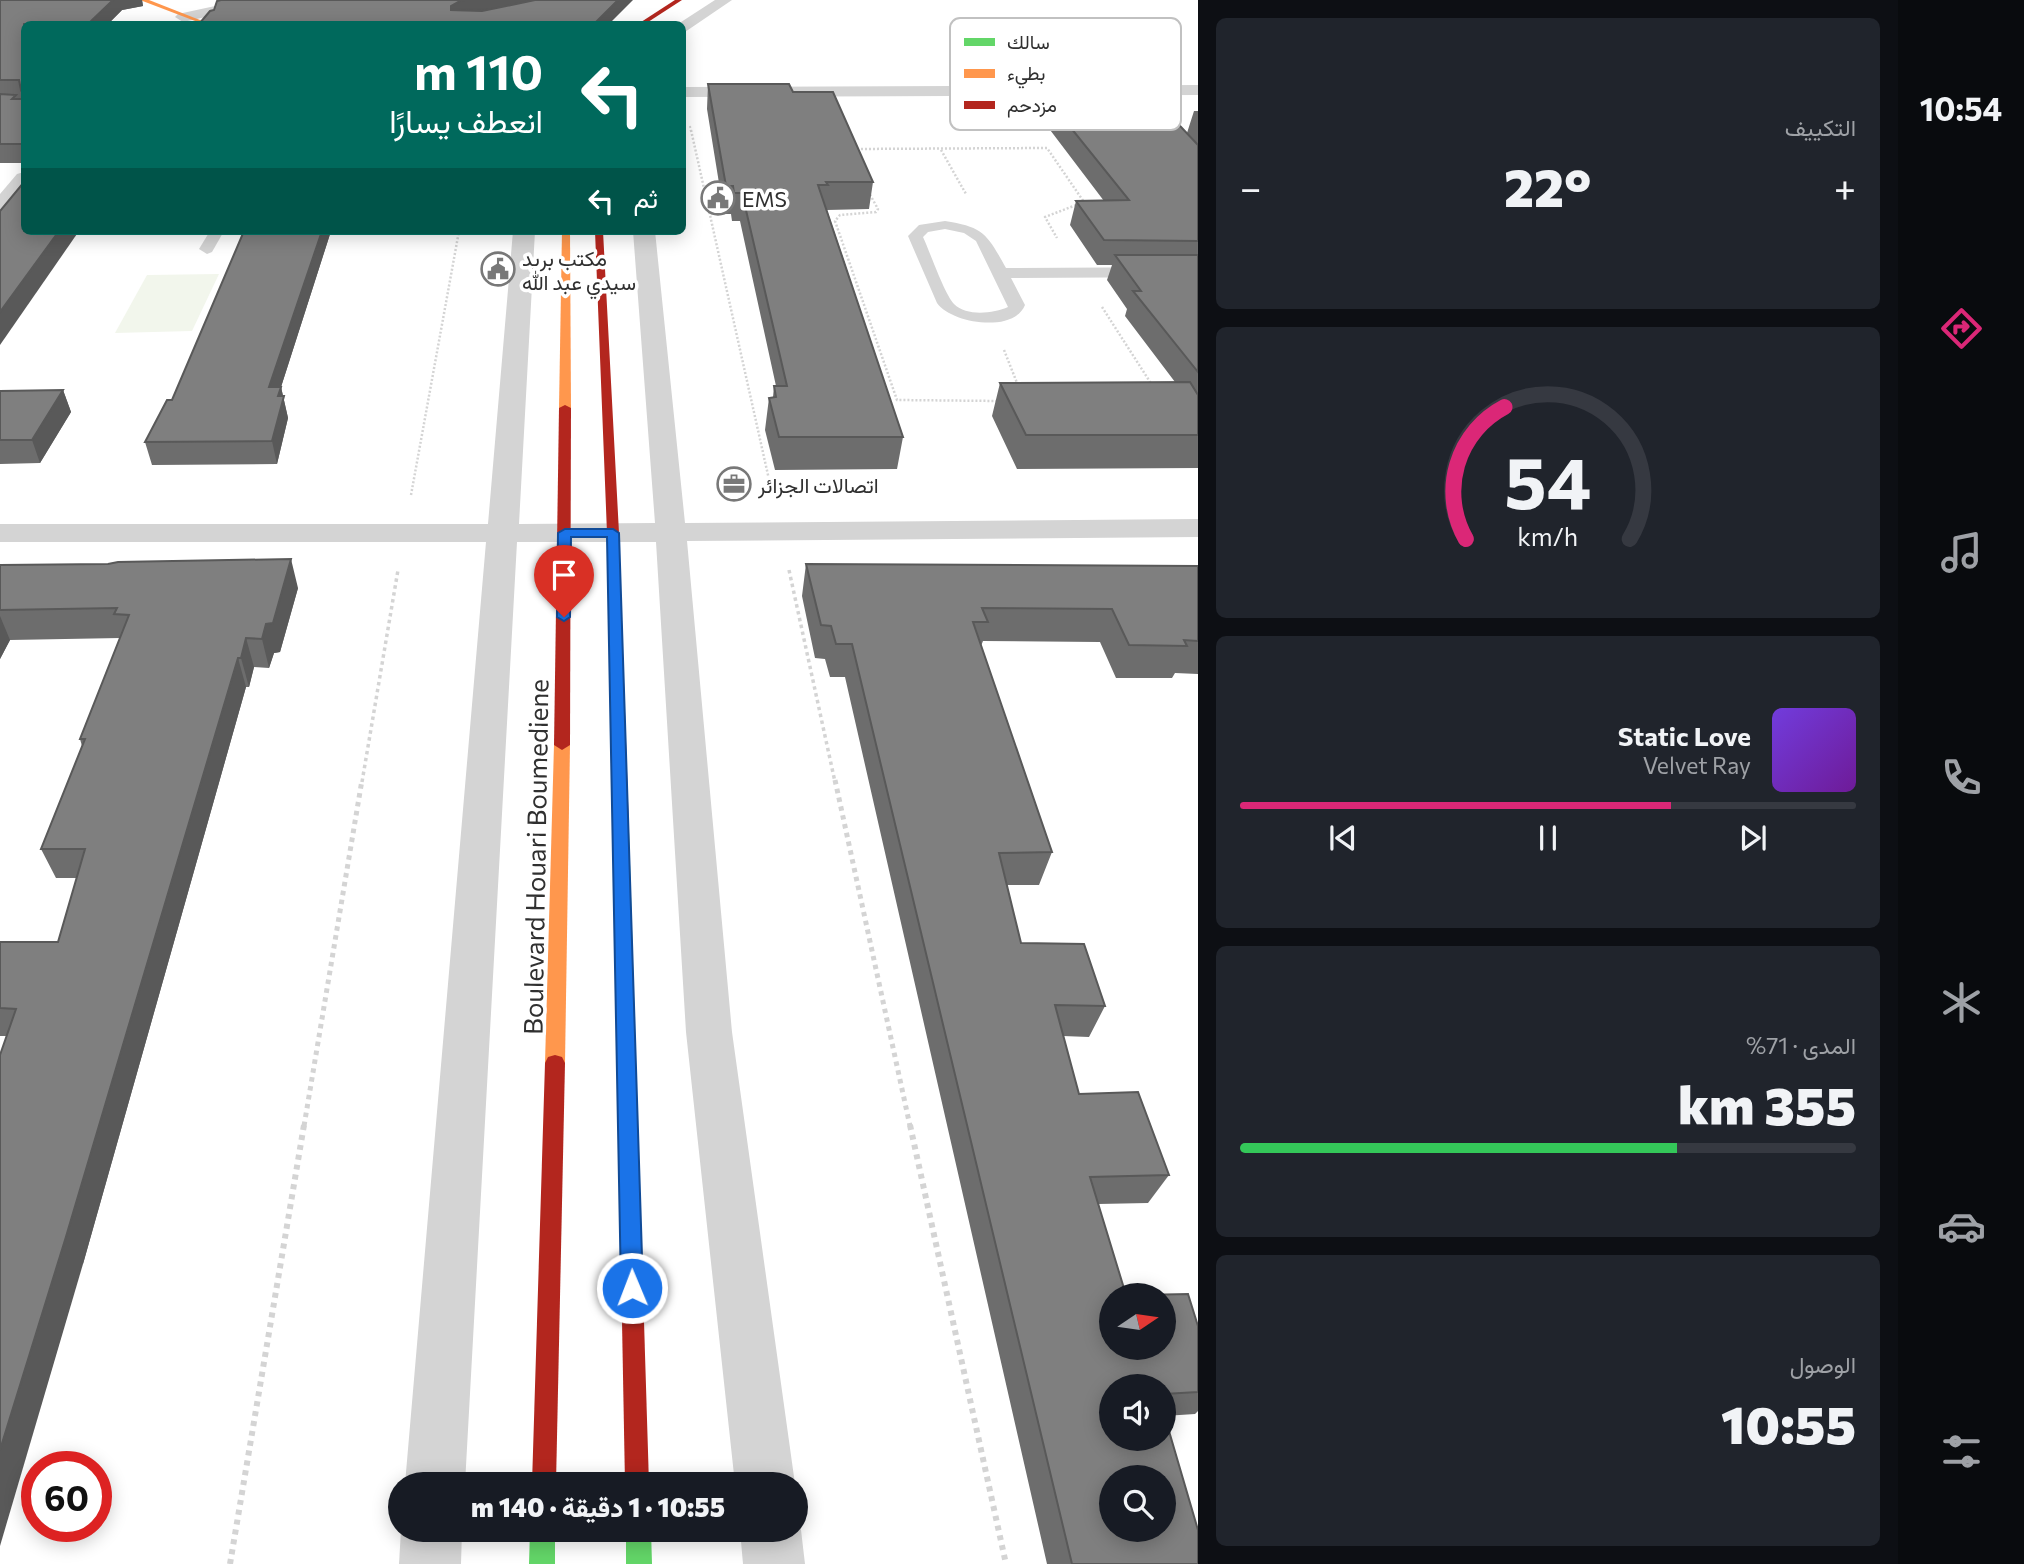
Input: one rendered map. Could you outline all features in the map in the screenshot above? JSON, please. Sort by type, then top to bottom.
[{"type":"main road","points":[[143,0],[197,21]]},
{"type":"main road","points":[[673,21],[705,0]]},
{"type":"main road","points":[[645,21],[668,2]]},
{"type":"main road","name":"Boulevard Houari Boumediene","points":[[544,1472],[561,825],[566,235]]},
{"type":"main road","points":[[598,235],[613,533],[637,1472]]},
{"type":"main road","points":[[542,1564],[543,1542]]},
{"type":"main road","points":[[639,1542],[639,1564]]},
{"type":"street","points":[[183,17],[264,0]]},
{"type":"street","points":[[686,26],[725,0]]},
{"type":"street","points":[[686,99],[950,101]]},
{"type":"street","points":[[0,207],[21,182]]},
{"type":"street","points":[[436,1472],[524,235]]},
{"type":"street","points":[[644,235],[671,532],[709,1032],[764,1472]]},
{"type":"street","points":[[0,533],[613,533],[1198,528]]},
{"type":"street","points":[[430,1564],[431,1542]]},
{"type":"street","points":[[771,1542],[774,1564]]},
{"type":"lane","points":[[934,226],[968,229],[982,238],[1000,273],[1017,304],[1015,310],[999,317],[960,313],[945,303],[915,236],[924,228],[934,226]]},
{"type":"lane","points":[[207,249],[216,235]]},
{"type":"lane","points":[[1000,273],[1198,272]]},
{"type":"path","points":[[686,112],[1006,1564]]},
{"type":"path","points":[[940,149],[970,200]]},
{"type":"path","points":[[230,1564],[458,235]]},
{"type":"path","points":[[1001,343],[1020,390]]},
{"type":"shaded area","points":[[219,274],[192,331],[115,333],[147,275]]},
{"type":"building","points":[[0,0],[113,0],[91,21],[21,21],[21,90],[19,80],[0,80]]},
{"type":"building","points":[[465,0],[451,6],[451,10],[482,11],[535,0],[618,0],[597,21],[202,21],[214,10],[217,1]]},
{"type":"building","points":[[708,84],[789,84],[793,92],[833,92],[873,182],[826,182],[828,185],[818,185],[903,437],[779,437],[769,398],[776,397],[774,386],[787,386],[742,193],[734,193],[733,186],[726,186]]},
{"type":"building","points":[[0,94],[16,95],[12,99],[21,99],[21,144],[0,144]]},
{"type":"building","points":[[1181,127],[1198,145],[1198,241],[1104,240],[1076,201],[1129,200],[1073,130],[1181,130]]},
{"type":"building","points":[[21,186],[21,235],[56,235],[0,312],[0,211]]},
{"type":"building","points":[[242,235],[321,235],[269,387],[281,387],[278,396],[284,396],[272,441],[145,442],[167,400],[172,400]]},
{"type":"building","points":[[1115,255],[1198,255],[1198,372],[1133,291],[1141,291]]},
{"type":"building","points":[[1190,382],[1198,395],[1198,435],[1026,435],[1000,383]]},
{"type":"building","points":[[63,390],[32,440],[0,440],[0,391]]},
{"type":"building","points":[[291,559],[273,623],[266,624],[262,639],[246,638],[241,658],[238,658],[0,1450],[0,1055],[16,1009],[0,1008],[0,942],[58,942],[85,849],[41,849],[85,739],[80,739],[129,615],[114,614],[117,608],[0,610],[0,565]]},
{"type":"building","points":[[806,564],[1198,566],[1198,641],[1184,640],[1187,646],[1129,645],[1112,609],[982,608],[988,622],[973,622],[1052,852],[999,853],[1021,943],[1084,944],[1105,1006],[1055,1005],[1079,1094],[1138,1092],[1169,1175],[1090,1177],[1122,1283],[1099,1283],[1099,1360],[1176,1360],[1176,1294],[1188,1294],[1198,1326],[1198,1392],[1176,1393],[1176,1374],[1099,1374],[1099,1451],[1175,1451],[1198,1530],[1198,1564],[1072,1564],[852,644],[836,644],[831,626],[821,625]]},
{"type":"traffic: fast","points":[[621,831],[629,1159]]},
{"type":"traffic: fast","points":[[542,1564],[543,1542]]},
{"type":"traffic: fast","points":[[639,1542],[639,1564]]},
{"type":"traffic: slow","points":[[143,0],[199,21]]},
{"type":"traffic: slow","points":[[565,408],[566,235]]},
{"type":"traffic: slow","points":[[555,1063],[562,745]]},
{"type":"traffic: jam","points":[[646,21],[679,0]]},
{"type":"traffic: jam","points":[[599,235],[613,533],[621,831]]},
{"type":"traffic: jam","points":[[562,745],[565,408]]},
{"type":"traffic: jam","points":[[544,1472],[555,1063]]},
{"type":"traffic: jam","points":[[629,1159],[637,1472]]},
{"type":"place","name":"EMS","points":[[718,198]]},
{"type":"place","name":"مكتب بريد سيدي عبد الله","points":[[498,269]]},
{"type":"place","name":"اتصالات الجزائر","points":[[734,484]]},
{"type":"route","points":[[564,617],[565,533],[613,533],[632,1288]]}]
